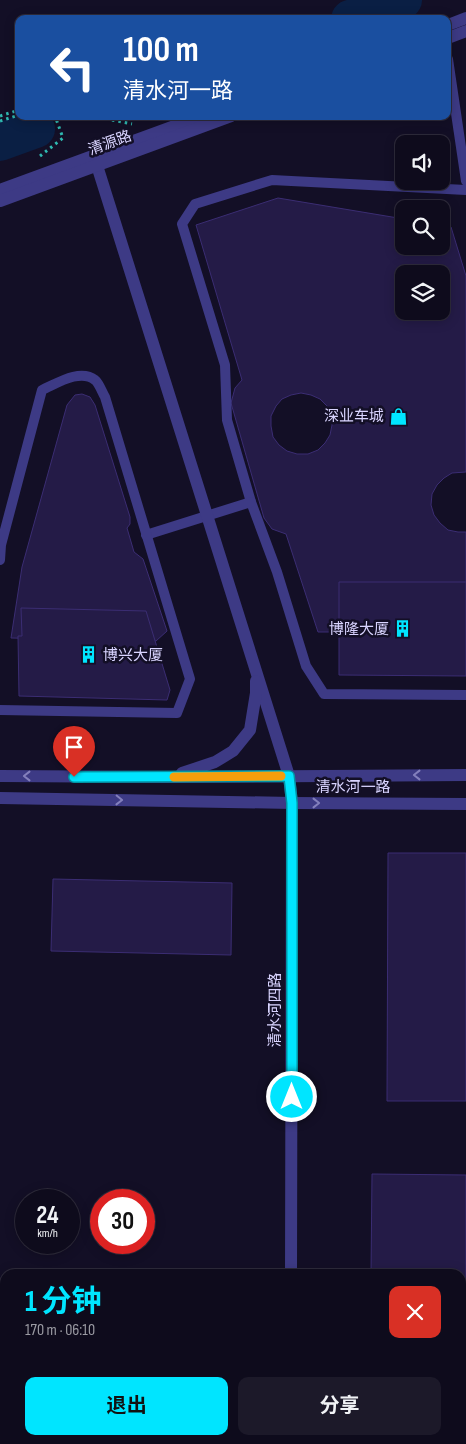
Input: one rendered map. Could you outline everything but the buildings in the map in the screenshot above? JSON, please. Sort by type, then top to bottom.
[{"type":"street","points":[[451,24],[466,18]]},
{"type":"street","points":[[451,37],[466,31]]},
{"type":"street","name":"清源路","points":[[0,201],[193,120]]},
{"type":"street","name":"清源路","points":[[0,190],[96,161],[219,120]]},
{"type":"street","name":"清水河四路","points":[[96,161],[289,776],[292,803],[292,1269]]},
{"type":"street","points":[[167,777],[215,762],[233,752],[250,730],[256,692],[255,668]]},
{"type":"street","name":"清水河一路","points":[[0,776],[466,775]]},
{"type":"street","name":"清水河一路","points":[[0,798],[466,804]]},
{"type":"lane","points":[[451,79],[466,181]]},
{"type":"lane","points":[[466,190],[272,180],[195,204],[182,224],[225,366],[227,420],[251,502],[277,572],[306,666],[324,694],[466,695]]},
{"type":"lane","points":[[0,560],[1,545],[42,390],[68,378],[82,375],[95,380],[105,397],[190,679],[177,713],[0,710]]},
{"type":"lane","points":[[146,534],[251,502]]},
{"type":"path","points":[[0,116],[15,111]]},
{"type":"path","points":[[0,121],[15,116]]},
{"type":"path","points":[[35,160],[63,138],[56,120]]},
{"type":"path","points":[[112,120],[133,124],[140,121]]},
{"type":"waterway","points":[[361,15],[403,0]]},
{"type":"waterway","points":[[0,142],[36,129]]},
{"type":"slow traffic","points":[[174,777],[281,776]]},
{"type":"place","name":"深业车城","points":[[398,416]]},
{"type":"place","name":"博隆大厦","points":[[403,629]]},
{"type":"place","name":"博兴大厦","points":[[89,655]]},
{"type":"route","points":[[74,777],[289,776],[292,803],[292,1097]]}]
